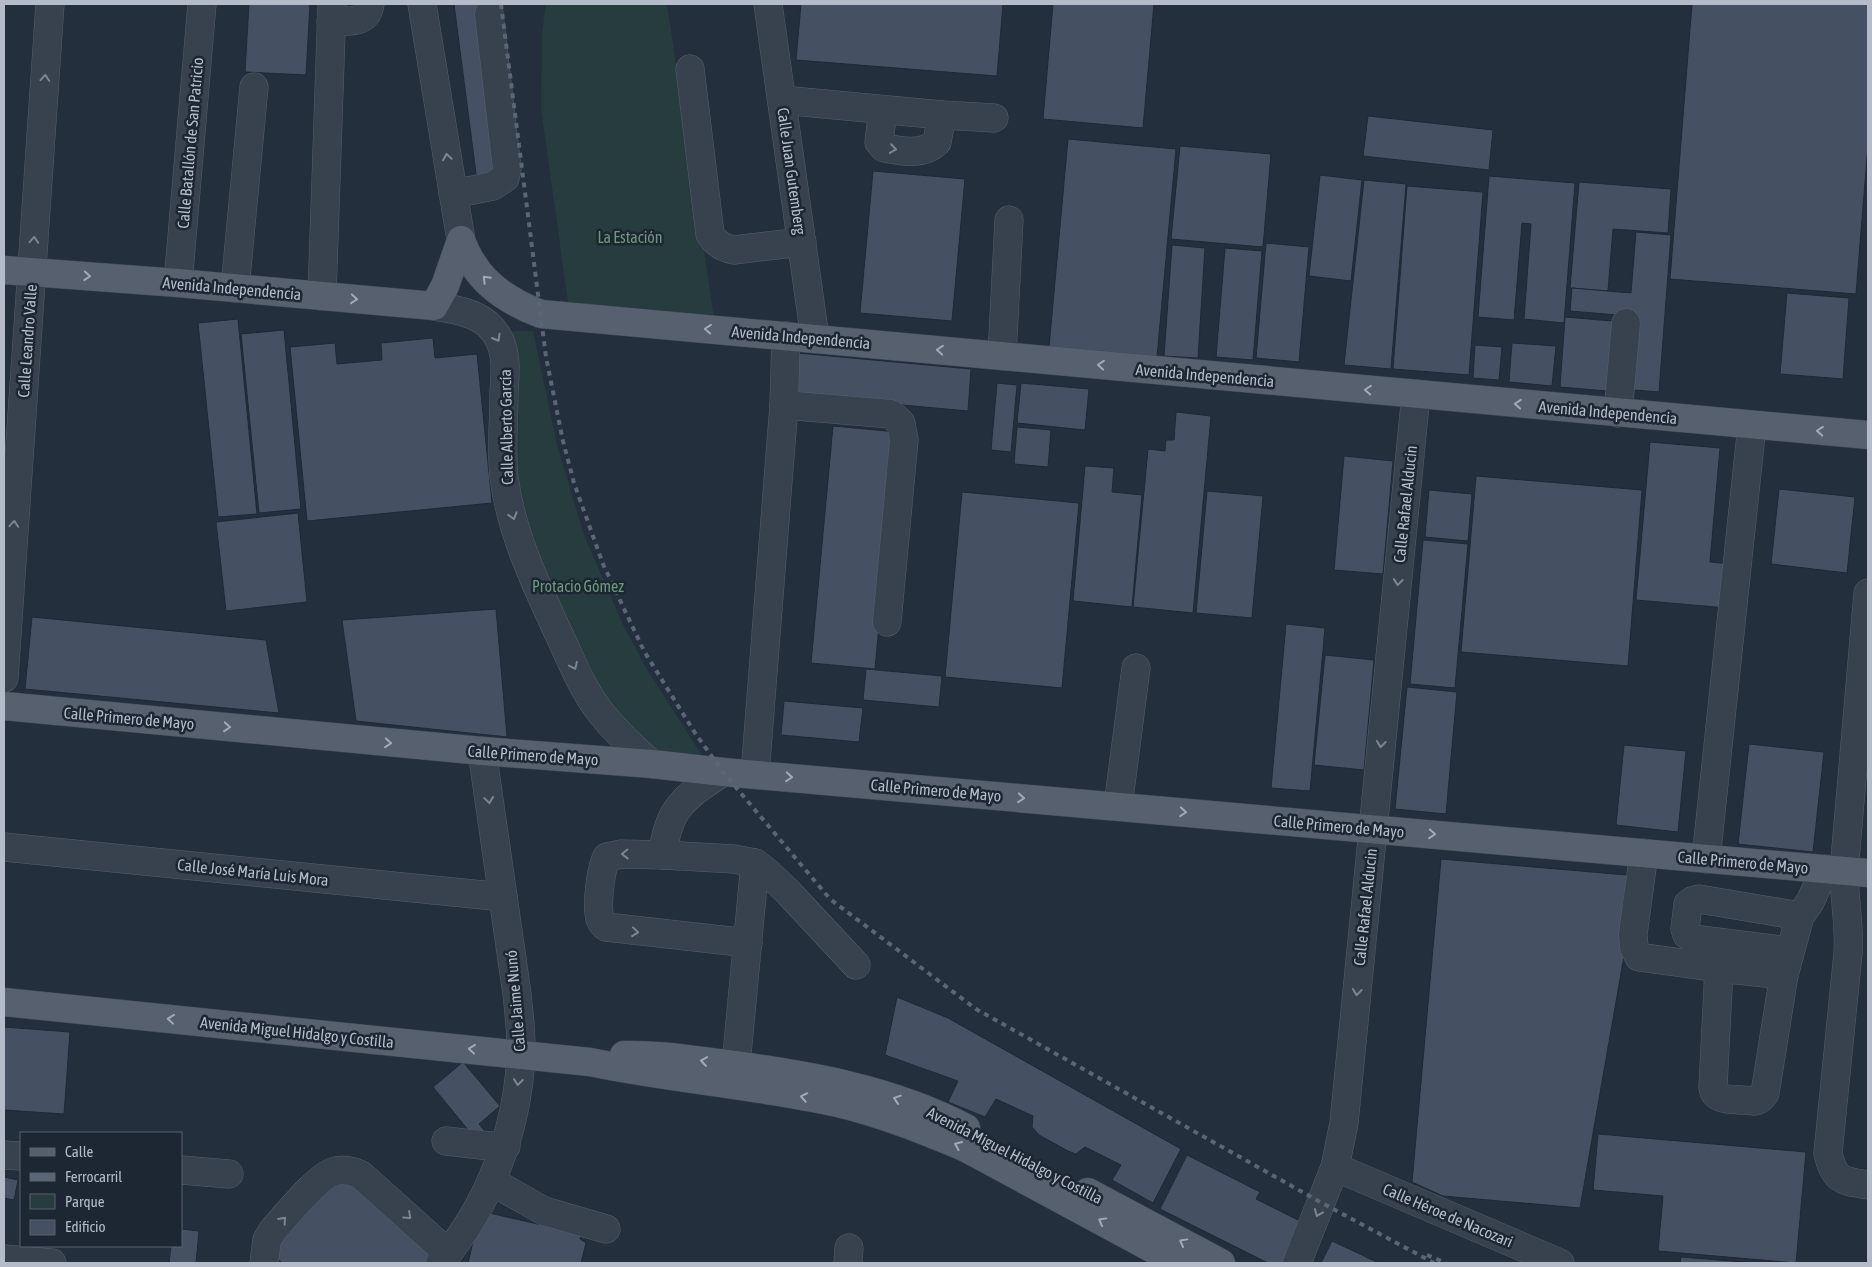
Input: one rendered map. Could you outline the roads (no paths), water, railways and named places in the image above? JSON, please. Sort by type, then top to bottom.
[{"type":"main road","name":"Avenida Independencia","points":[[460,240],[473,265],[486,280],[507,298],[541,314],[1752,426],[1868,435]]},
{"type":"main road","points":[[434,306],[445,286],[460,240]]},
{"type":"main road","name":"Avenida Independencia","points":[[4,270],[178,283],[434,306]]},
{"type":"main road","name":"Calle Primero de Mayo","points":[[4,706],[482,751],[652,764],[723,772],[1846,871]]},
{"type":"main road","name":"Avenida Miguel Hidalgo y Costilla","points":[[4,1002],[590,1062],[652,1074],[796,1095],[839,1104],[926,1131],[964,1147],[1179,1263]]},
{"type":"main road","name":"Avenida Miguel Hidalgo y Costilla","points":[[590,1062],[616,1056],[642,1054],[786,1072],[834,1081],[874,1092],[913,1105],[960,1125],[1144,1243],[1221,1263]]},
{"type":"street","name":"Calle Leandro Valle","points":[[4,678],[50,4]]},
{"type":"street","name":"Calle Batallón de San Patricio","points":[[178,283],[202,4]]},
{"type":"street","points":[[322,296],[331,12],[358,21],[368,13],[370,4]]},
{"type":"street","points":[[422,4],[460,240]]},
{"type":"street","name":"Calle Juan Gutemberg","points":[[768,4],[815,338]]},
{"type":"street","points":[[453,194],[493,186],[505,178],[507,169],[489,14]]},
{"type":"street","points":[[690,69],[710,234],[713,240],[724,248],[734,250],[802,242]]},
{"type":"street","points":[[235,288],[254,87]]},
{"type":"street","points":[[782,100],[994,118]]},
{"type":"street","points":[[883,110],[879,142],[881,145],[884,148],[916,152],[928,149],[938,142],[942,115]]},
{"type":"street","points":[[1002,356],[1009,220]]},
{"type":"street","name":"Avenida Independencia","points":[[434,306],[460,310]]},
{"type":"street","name":"Calle Alberto García","points":[[460,310],[473,314],[488,324],[500,340],[505,356],[504,476],[508,500],[520,541],[544,602],[578,675],[600,712],[623,739],[652,764]]},
{"type":"street","points":[[1618,413],[1626,323]]},
{"type":"street","points":[[755,774],[784,405],[786,336]]},
{"type":"street","name":"Calle Rafael Alducin","points":[[1297,1263],[1335,1167],[1344,1123],[1416,394]]},
{"type":"street","points":[[784,405],[891,414],[901,423],[904,440],[887,622]]},
{"type":"street","points":[[1706,859],[1752,426]]},
{"type":"street","points":[[1868,593],[1844,890],[1859,937],[1828,1153],[1830,1164],[1836,1174],[1844,1181],[1868,1184]]},
{"type":"street","points":[[1118,806],[1136,668]]},
{"type":"street","name":"Calle Jaime Nunó","points":[[444,1258],[463,1232],[506,1146],[516,1101],[521,1054],[517,994],[482,751]]},
{"type":"street","points":[[663,855],[668,824],[677,810],[695,790],[723,772]]},
{"type":"street","name":"Calle José María Luis Mora","points":[[4,847],[503,897]]},
{"type":"street","points":[[1644,853],[1634,934],[1634,948],[1639,957],[1719,968],[1787,963]]},
{"type":"street","points":[[748,944],[606,927],[601,923],[599,911],[601,881],[607,857],[621,854],[663,855],[734,859],[755,863],[787,891],[856,965]]},
{"type":"street","points":[[736,1065],[755,863]]},
{"type":"street","points":[[1719,968],[1714,1092],[1723,1099],[1756,1101],[1765,1093],[1787,963],[1800,916],[1810,902],[1846,871]]},
{"type":"street","points":[[1787,963],[1693,939],[1687,935],[1685,929],[1688,904],[1699,899],[1800,916]]},
{"type":"street","points":[[446,1140],[490,1146],[506,1146]]},
{"type":"street","points":[[4,1155],[20,1156]]},
{"type":"street","name":"Calle Héroe de Nacozari","points":[[1335,1167],[1560,1263]]},
{"type":"street","points":[[182,1170],[229,1174]]},
{"type":"street","points":[[264,1263],[267,1240],[274,1230],[320,1179],[328,1174],[343,1170],[361,1175],[444,1258]]},
{"type":"street","points":[[490,1181],[544,1211],[606,1229]]},
{"type":"street","points":[[4,1259],[52,1263]]},
{"type":"railway","points":[[501,4],[546,357],[563,441],[574,483],[603,564],[644,651],[695,733],[723,772],[830,899],[976,1009],[1322,1203],[1434,1263]]},
{"type":"railway","points":[[1427,1255],[1446,1263]]},
{"type":"park label","name":"La Estación","points":[[630,237]]},
{"type":"park label","name":"Protacio Gómez","points":[[578,586]]}]
